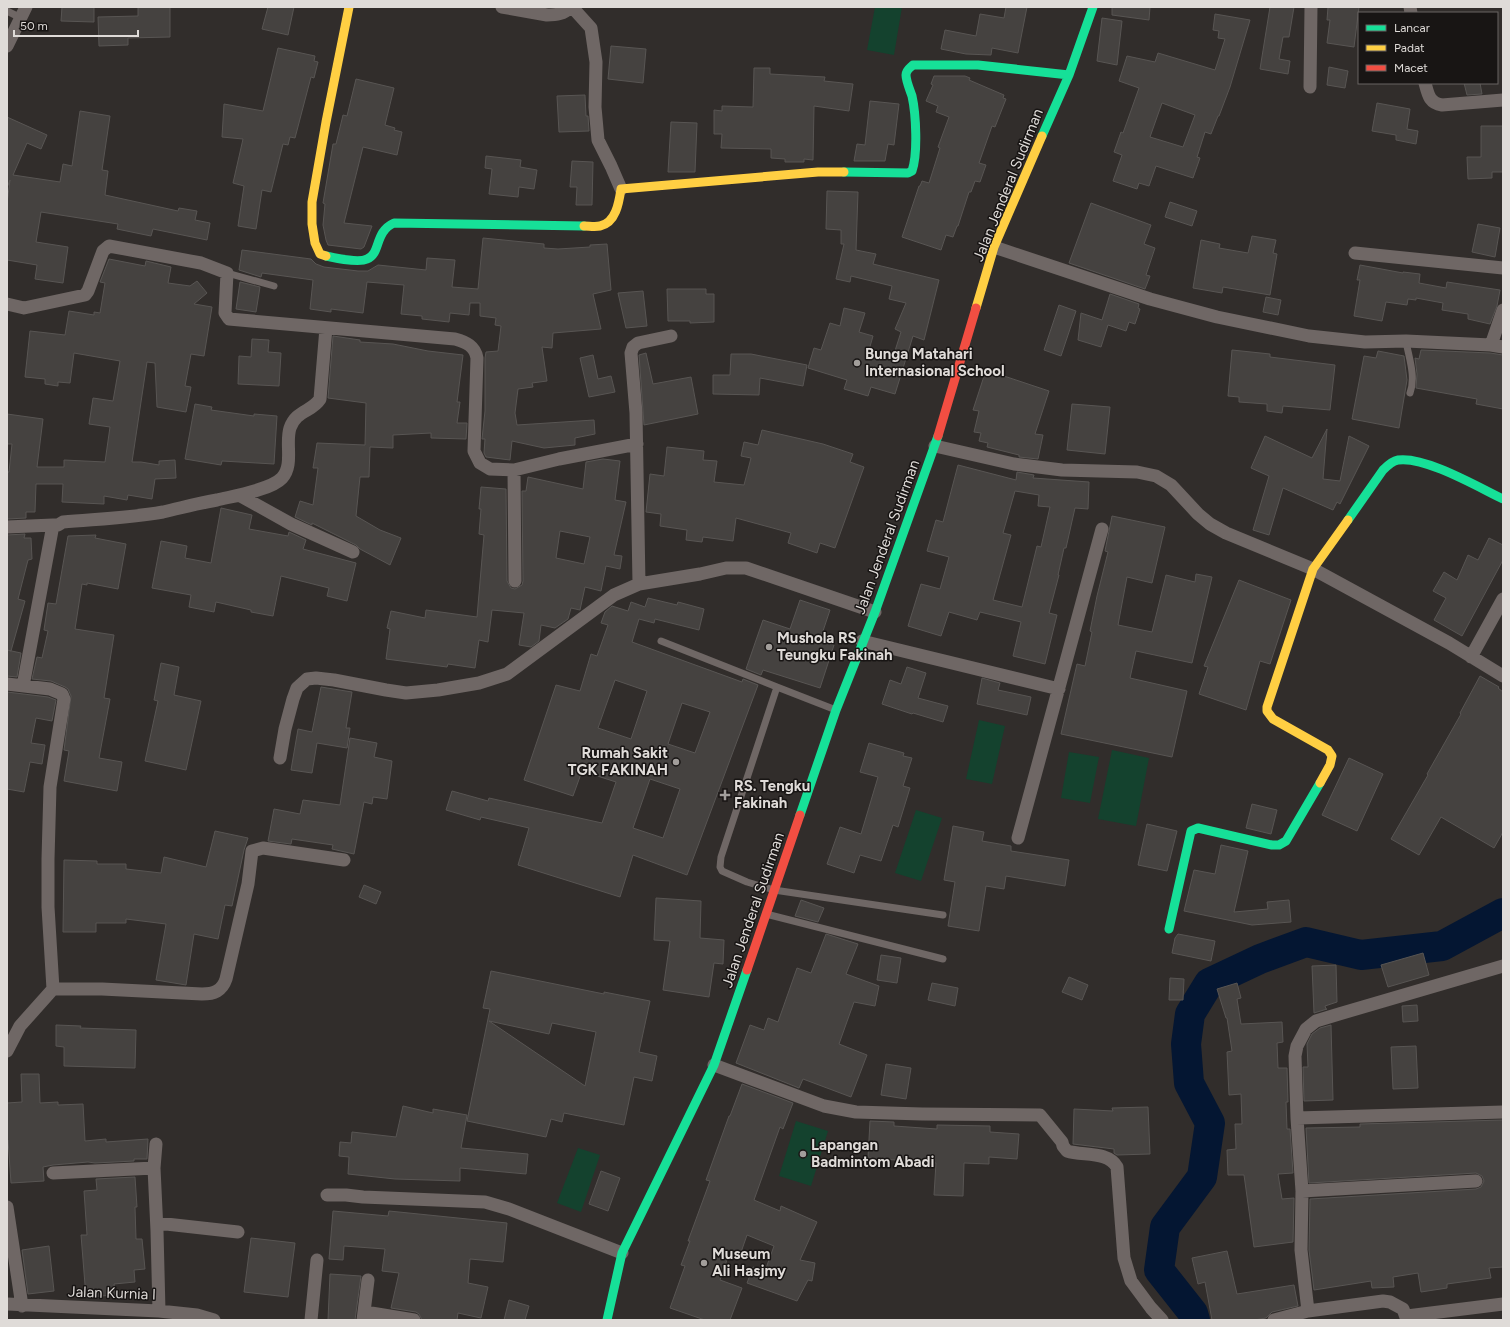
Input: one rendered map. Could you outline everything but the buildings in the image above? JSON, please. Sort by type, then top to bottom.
[{"type":"street","points":[[349,7],[312,202],[312,224],[315,243],[320,254],[328,257],[361,260],[370,258],[374,254],[384,228],[389,224],[394,223],[601,226],[611,220],[615,214],[621,189],[598,140],[595,107],[596,62],[591,28],[571,7],[559,14],[547,15],[502,7]]},
{"type":"street","name":"Jalan Jenderal Sudirman","points":[[607,1320],[622,1253],[714,1065],[836,710],[862,641],[875,612],[935,446],[994,247],[1069,75],[1093,7]]},
{"type":"street","points":[[1310,87],[1311,7]]},
{"type":"street","points":[[7,46],[23,12]]},
{"type":"street","points":[[621,189],[818,172],[908,173],[912,171],[914,165],[915,128],[912,96],[906,75],[908,69],[913,65],[978,65],[1069,75]]},
{"type":"street","points":[[1425,84],[1430,99],[1437,104],[1442,105],[1503,100]]},
{"type":"street","points":[[7,304],[24,308],[85,295],[88,292],[103,251],[109,246],[201,263],[227,273],[225,313],[230,319],[455,339],[469,345],[474,349],[477,358],[474,451],[480,463],[490,469],[514,470],[559,459],[637,444]]},
{"type":"street","points":[[994,247],[1150,299],[1217,317],[1309,336],[1365,342],[1406,341],[1497,346],[1503,310]]},
{"type":"street","points":[[1355,253],[1503,268]]},
{"type":"street","points":[[7,527],[53,525],[63,522],[163,512],[238,495],[273,485],[280,480],[288,466],[290,427],[302,412],[314,406],[320,399],[326,328]]},
{"type":"street","points":[[639,584],[637,444],[632,348],[638,343],[671,336]]},
{"type":"street","points":[[935,446],[1014,464],[1062,470],[1137,472],[1156,476],[1171,485],[1198,514],[1210,524],[1241,540],[1313,569],[1449,643],[1503,676]]},
{"type":"street","points":[[1169,929],[1191,831],[1198,828],[1272,845],[1282,844],[1286,841],[1330,765],[1332,756],[1328,750],[1273,719],[1267,712],[1268,702],[1313,569],[1379,475],[1393,462],[1400,460],[1418,461],[1503,499]]},
{"type":"street","points":[[514,470],[515,581]]},
{"type":"street","points":[[238,495],[291,524],[352,552]]},
{"type":"street","points":[[23,686],[53,525]]},
{"type":"street","points":[[1018,838],[1102,529]]},
{"type":"street","points":[[280,758],[285,729],[293,699],[298,688],[307,679],[316,678],[334,680],[406,693],[438,690],[479,683],[507,674],[614,594],[639,584],[736,567],[758,571],[875,612]]},
{"type":"street","points":[[1471,657],[1503,599]]},
{"type":"street","points":[[862,641],[1059,689]]},
{"type":"street","points":[[7,684],[50,689],[62,694],[64,699],[50,787],[48,838],[48,907],[53,989],[20,1026],[7,1051]]},
{"type":"street","points":[[53,989],[102,989],[202,994],[216,993],[221,989],[226,979],[248,884],[252,851],[263,848],[344,860]]},
{"type":"street","points":[[1308,1311],[1301,1250],[1302,1191],[1296,1118],[1295,1056],[1297,1046],[1306,1029],[1316,1022],[1339,1014],[1503,966]]},
{"type":"street","points":[[714,1065],[824,1106],[856,1112],[1040,1115],[1067,1150],[1105,1157],[1114,1161],[1118,1167],[1124,1258],[1131,1281],[1162,1320]]},
{"type":"street","points":[[1296,1118],[1503,1112]]},
{"type":"street","points":[[156,1144],[154,1168],[159,1311]]},
{"type":"street","points":[[53,1173],[154,1168]]},
{"type":"street","points":[[1302,1191],[1476,1181]]},
{"type":"street","points":[[327,1195],[485,1202],[509,1209],[622,1253]]},
{"type":"street","points":[[7,1207],[22,1306]]},
{"type":"street","points":[[157,1223],[238,1232]]},
{"type":"street","points":[[311,1320],[317,1260]]},
{"type":"street","points":[[368,1280],[364,1316],[414,1320]]},
{"type":"street","points":[[1274,1320],[1308,1311],[1383,1301],[1399,1305],[1403,1309],[1407,1318],[1503,1304]]},
{"type":"street","name":"Jalan Kurnia I","points":[[7,1304],[22,1306],[159,1311],[197,1315],[214,1320]]},
{"type":"lane","points":[[7,11],[23,12]]},
{"type":"lane","points":[[227,273],[274,286]]},
{"type":"lane","points":[[1406,341],[1413,377],[1413,384],[1410,393]]},
{"type":"lane","points":[[661,641],[836,710]]},
{"type":"lane","points":[[777,687],[721,858],[720,867],[722,871],[747,882],[774,890],[943,916]]},
{"type":"lane","points":[[766,914],[943,959]]},
{"type":"green space","points":[[875,7],[902,7],[894,55],[867,50]]},
{"type":"green space","points":[[979,720],[1005,726],[992,784],[966,779]]},
{"type":"green space","points":[[1112,750],[1149,758],[1136,826],[1098,819]]},
{"type":"green space","points":[[1069,752],[1099,757],[1090,803],[1061,798]]},
{"type":"green space","points":[[916,810],[942,818],[921,881],[895,873]]},
{"type":"green space","name":"Lapangan Badmintom Abadi","points":[[796,1121],[828,1131],[811,1186],[779,1176]]},
{"type":"green space","points":[[578,1148],[600,1155],[581,1212],[557,1203]]},
{"type":"waterway","points":[[1195,1320],[1193,1313],[1159,1270],[1165,1227],[1202,1177],[1210,1123],[1189,1083],[1186,1044],[1190,1014],[1209,983],[1260,959],[1306,942],[1361,955],[1442,946],[1503,913]]},
{"type":"traffic: fast","points":[[1042,136],[1069,75],[1093,7]]},
{"type":"traffic: fast","points":[[844,172],[908,173],[912,171],[916,145],[915,113],[912,96],[907,83],[906,73],[907,70],[913,65],[978,65],[1069,75]]},
{"type":"traffic: fast","points":[[326,256],[353,260],[367,259],[374,253],[383,232],[394,223],[584,226]]},
{"type":"traffic: fast","points":[[800,815],[836,710],[875,612],[938,436]]},
{"type":"traffic: fast","points":[[1348,520],[1383,470],[1388,465],[1398,460],[1409,460],[1436,467],[1503,499]]},
{"type":"traffic: fast","points":[[1169,929],[1191,831],[1198,828],[1272,845],[1279,845],[1286,841],[1320,783]]},
{"type":"traffic: fast","points":[[607,1320],[622,1253],[714,1065],[747,970]]},
{"type":"traffic: slow","points":[[326,256],[320,254],[315,243],[312,224],[312,202],[349,7]]},
{"type":"traffic: slow","points":[[976,308],[994,247],[1042,136]]},
{"type":"traffic: slow","points":[[584,226],[600,226],[610,221],[616,211],[621,189],[818,172],[844,172]]},
{"type":"traffic: slow","points":[[1320,783],[1330,765],[1332,756],[1328,750],[1273,719],[1267,711],[1267,707],[1313,569],[1348,520]]},
{"type":"traffic: jam","points":[[938,436],[976,308]]},
{"type":"traffic: jam","points":[[747,970],[800,815]]},
{"type":"place","name":"Bunga Matahari Internasional School","points":[[857,363]]},
{"type":"place","name":"Mushola RS Teungku Fakinah","points":[[769,647]]},
{"type":"place","name":"Rumah Sakit TGK FAKINAH","points":[[676,762]]},
{"type":"place","name":"RS. Tengku Fakinah","points":[[725,795]]},
{"type":"place","name":"Lapangan Badmintom Abadi","points":[[803,1154]]},
{"type":"place","name":"Museum Ali Hasjmy","points":[[704,1263]]}]
